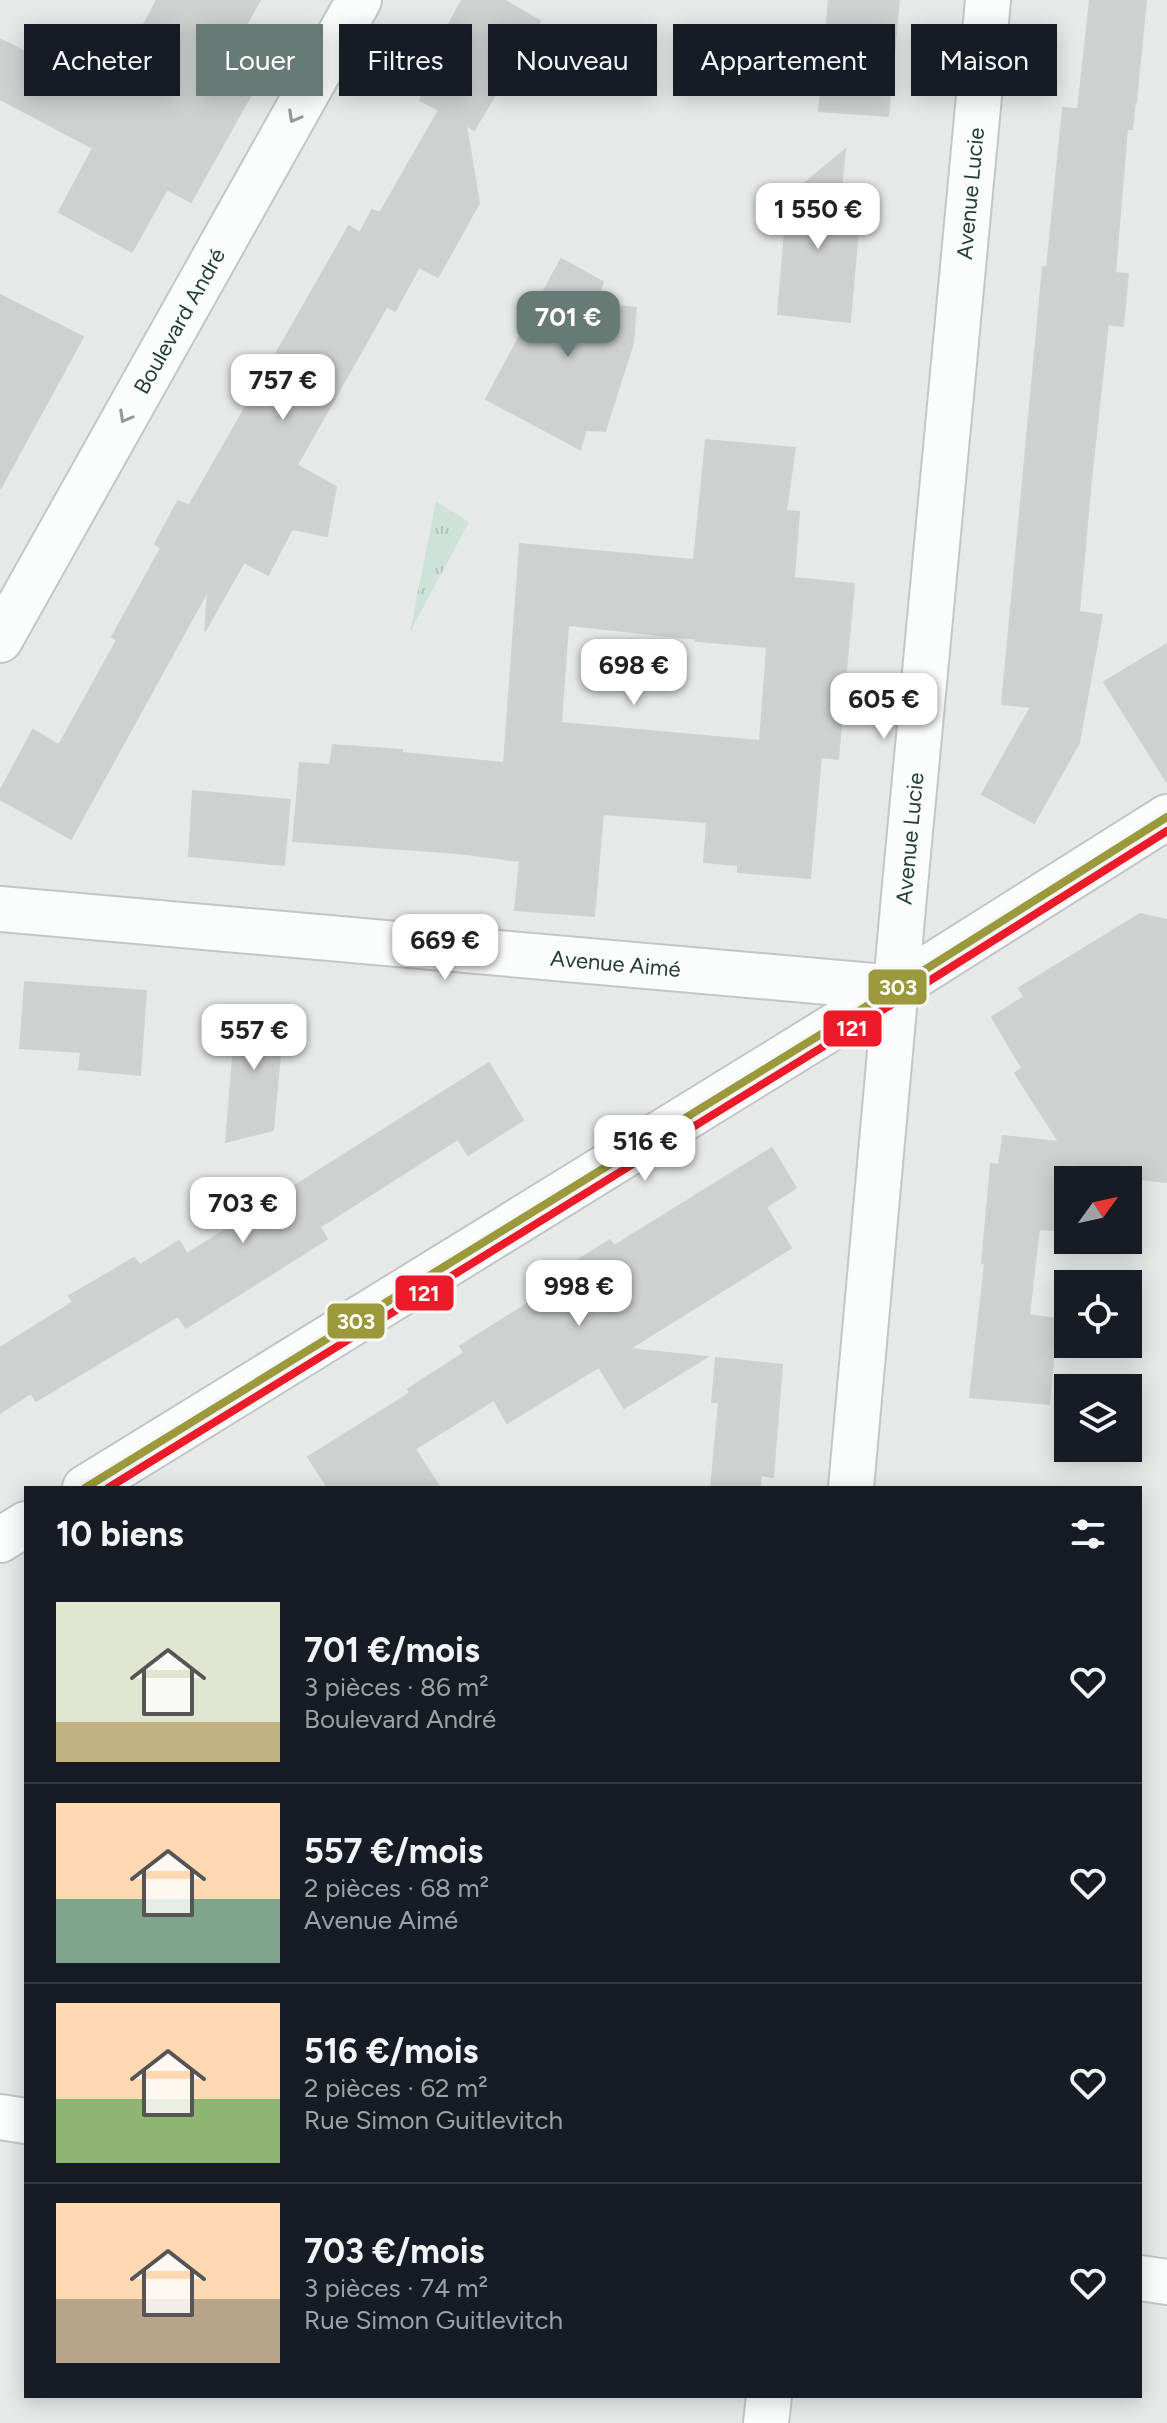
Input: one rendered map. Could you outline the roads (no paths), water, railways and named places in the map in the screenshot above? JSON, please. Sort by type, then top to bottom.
[{"type":"street","name":"Boulevard André","points":[[0,640],[359,0]]},
{"type":"street","name":"Avenue Lucie","points":[[851,1486],[988,0]]},
{"type":"street","points":[[88,1486],[896,988],[1167,817]]},
{"type":"street","name":"Avenue Aimé","points":[[0,909],[896,988]]},
{"type":"street","points":[[0,1540],[24,1525]]},
{"type":"street","points":[[0,2117],[24,2121]]},
{"type":"street","points":[[1142,2278],[1167,2282]]},
{"type":"street","points":[[766,2423],[769,2398]]}]
